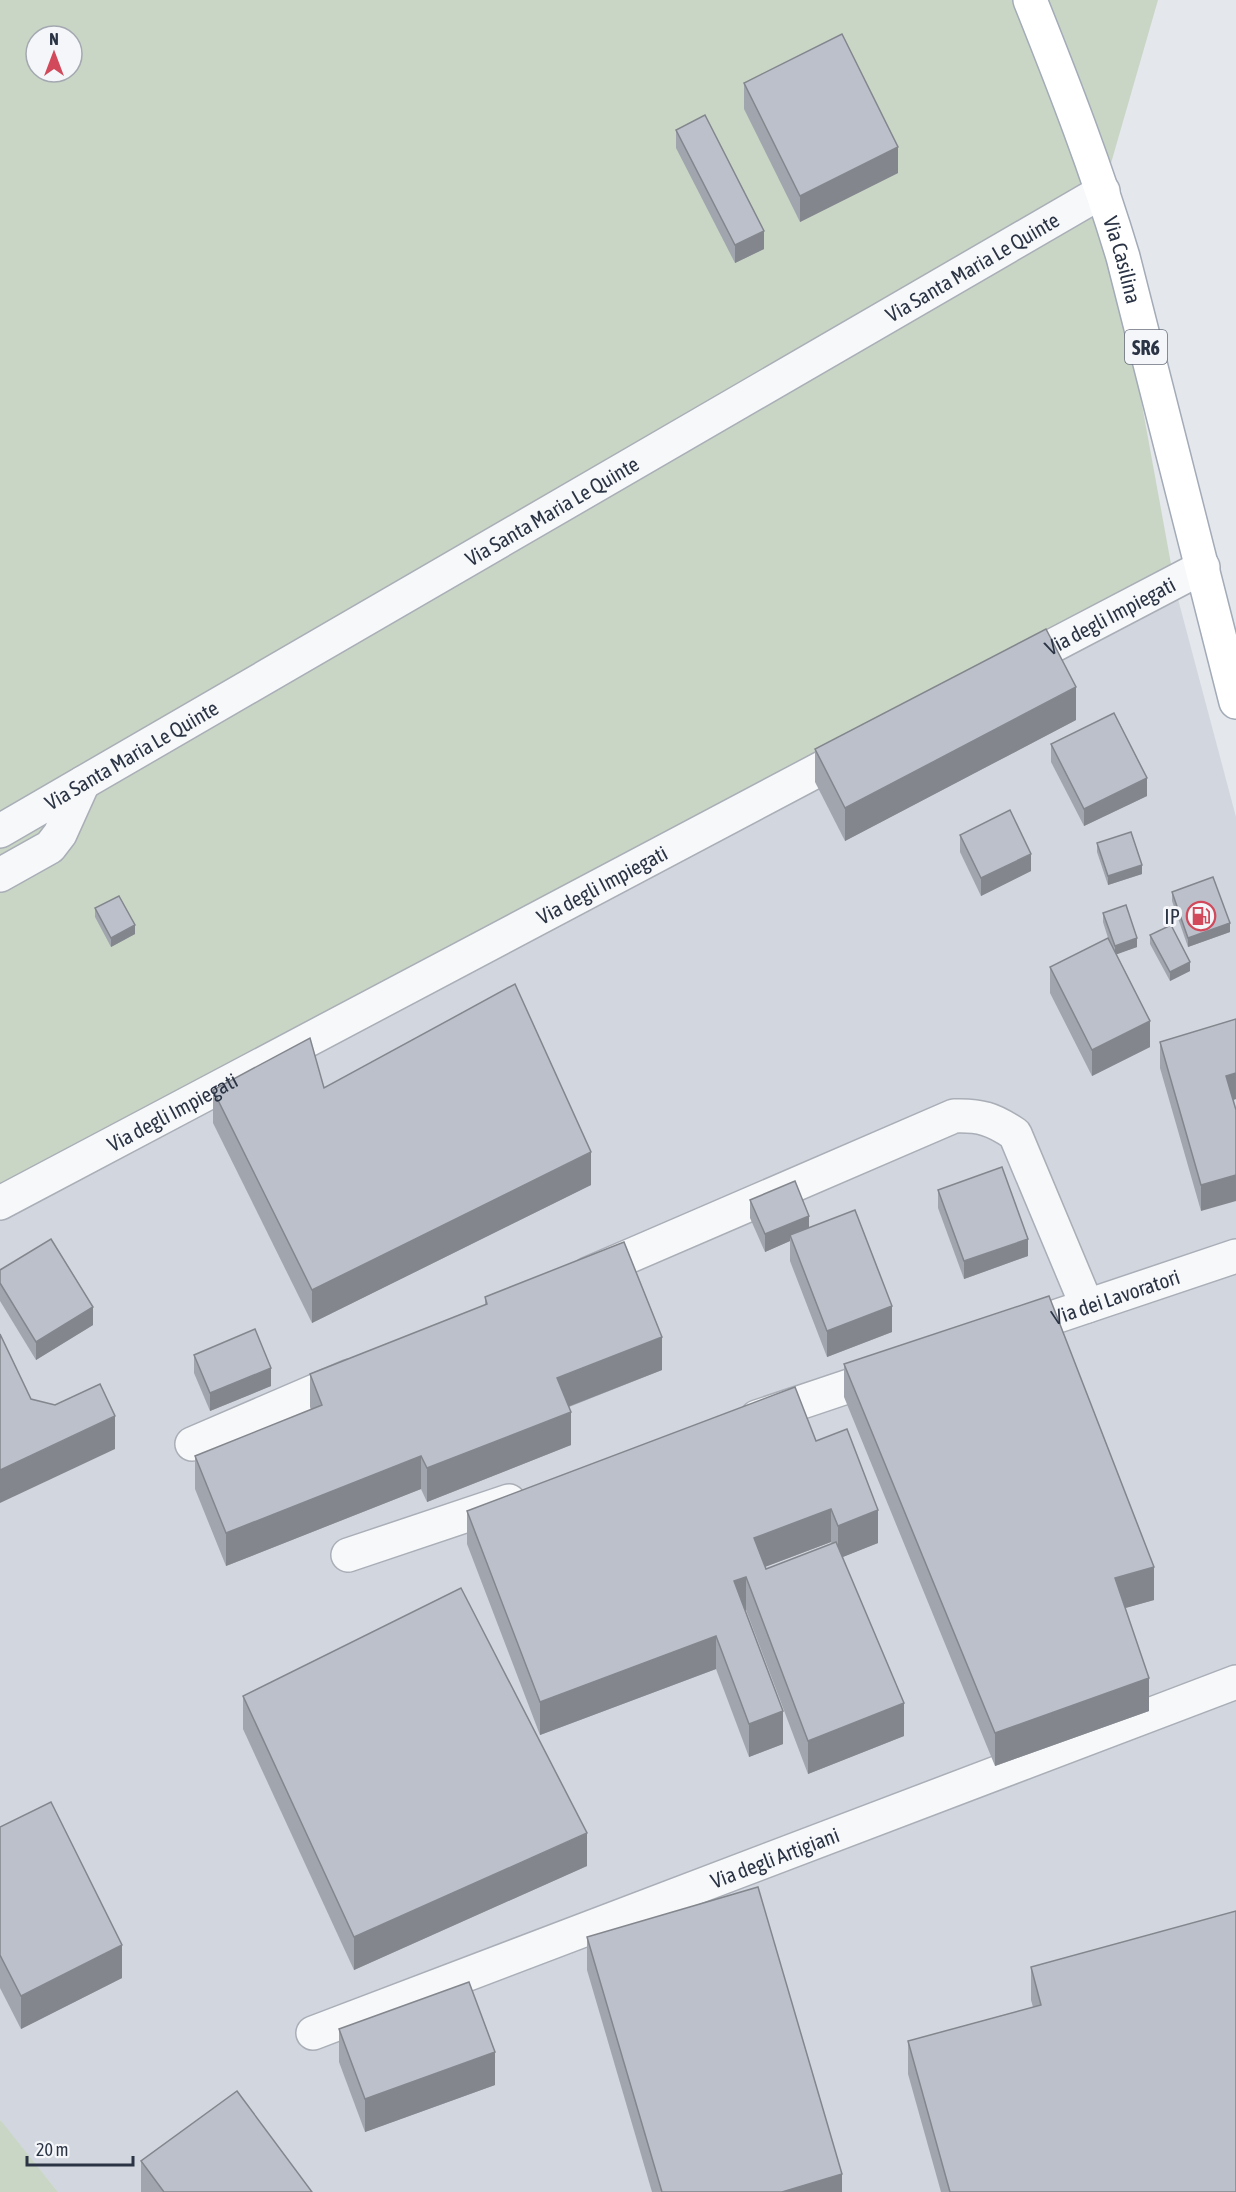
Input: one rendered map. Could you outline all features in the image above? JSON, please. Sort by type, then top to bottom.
[{"type":"main road","name":"Via Casilina","points":[[1030,0],[1077,118],[1123,257],[1236,702]]},
{"type":"street","name":"Via Santa Maria Le Quinte","points":[[0,831],[1103,191]]},
{"type":"street","name":"Via degli Impiegati","points":[[992,678],[1203,567]]},
{"type":"street","name":"Via degli Impiegati","points":[[0,1203],[876,740]]},
{"type":"street","points":[[0,875],[50,846],[60,834],[83,783]]},
{"type":"street","points":[[562,1285],[954,1116],[973,1115],[996,1121],[1015,1134],[1087,1306]]},
{"type":"street","name":"Via dei Lavoratori","points":[[986,1340],[1236,1256]]},
{"type":"street","points":[[729,1427],[919,1363]]},
{"type":"street","points":[[192,1444],[377,1365]]},
{"type":"street","points":[[348,1555],[538,1491]]},
{"type":"street","name":"Via degli Artigiani","points":[[313,2033],[1236,1682]]},
{"type":"shaded area","points":[[1178,599],[1236,817],[1236,2192],[58,2192],[0,2120],[0,1204]]},
{"type":"green space","points":[[0,0],[1158,0],[1103,191],[1173,575],[0,1202]]},
{"type":"green space","points":[[0,2120],[2,2122],[58,2192],[0,2192]]},
{"type":"building","points":[[842,34],[898,147],[800,196],[744,83]]},
{"type":"building","points":[[705,115],[764,231],[735,245],[676,130]]},
{"type":"building","points":[[1046,629],[1076,687],[845,808],[815,749]]},
{"type":"building","points":[[1114,713],[1147,778],[1084,809],[1051,744]]},
{"type":"building","points":[[1010,810],[1031,854],[981,878],[960,835]]},
{"type":"building","points":[[1131,832],[1142,865],[1108,876],[1097,843]]},
{"type":"building","name":"IP","points":[[1213,877],[1230,923],[1188,938],[1172,892]]},
{"type":"building","points":[[119,896],[135,925],[111,938],[95,908]]},
{"type":"building","points":[[1126,905],[1137,938],[1115,946],[1103,913]]},
{"type":"building","points":[[1171,925],[1190,962],[1170,972],[1150,935]]},
{"type":"building","points":[[1108,938],[1150,1021],[1092,1050],[1050,967]]},
{"type":"building","points":[[515,984],[591,1152],[312,1290],[213,1090],[310,1038],[324,1088]]},
{"type":"building","points":[[1236,1019],[1236,1073],[1226,1076],[1236,1110],[1236,1175],[1201,1185],[1160,1042]]},
{"type":"building","points":[[1002,1167],[1028,1239],[964,1261],[938,1190]]},
{"type":"building","points":[[795,1181],[809,1216],[765,1234],[750,1200]]},
{"type":"building","points":[[855,1210],[892,1306],[827,1331],[790,1235]]},
{"type":"building","points":[[51,1239],[93,1307],[36,1342],[0,1283],[0,1270]]},
{"type":"building","points":[[624,1242],[662,1337],[557,1378],[571,1412],[427,1468],[421,1456],[226,1533],[195,1456],[322,1405],[310,1374],[487,1304],[485,1297]]},
{"type":"building","points":[[1049,1296],[1154,1567],[1115,1578],[1149,1678],[995,1733],[844,1364]]},
{"type":"building","points":[[255,1329],[271,1368],[210,1393],[194,1355]]},
{"type":"building","points":[[0,1334],[31,1399],[55,1405],[100,1384],[115,1416],[0,1470]]},
{"type":"building","points":[[795,1387],[816,1441],[847,1429],[878,1510],[838,1526],[831,1509],[754,1538],[766,1569],[836,1542],[904,1703],[808,1741],[746,1577],[734,1581],[783,1711],[749,1724],[716,1636],[540,1702],[467,1511]]},
{"type":"building","points":[[461,1588],[587,1833],[354,1937],[243,1696]]},
{"type":"building","points":[[51,1802],[122,1945],[21,1996],[0,1955],[0,1827]]},
{"type":"building","points":[[758,1887],[842,2174],[782,2192],[662,2192],[587,1937]]},
{"type":"building","points":[[1236,1911],[1236,2192],[950,2192],[908,2041],[1041,2005],[1031,1967]]},
{"type":"building","points":[[469,1982],[495,2052],[365,2099],[339,2029]]},
{"type":"building","points":[[237,2091],[312,2192],[164,2192],[141,2161]]},
{"type":"place","name":"IP","points":[[1201,916]]}]
